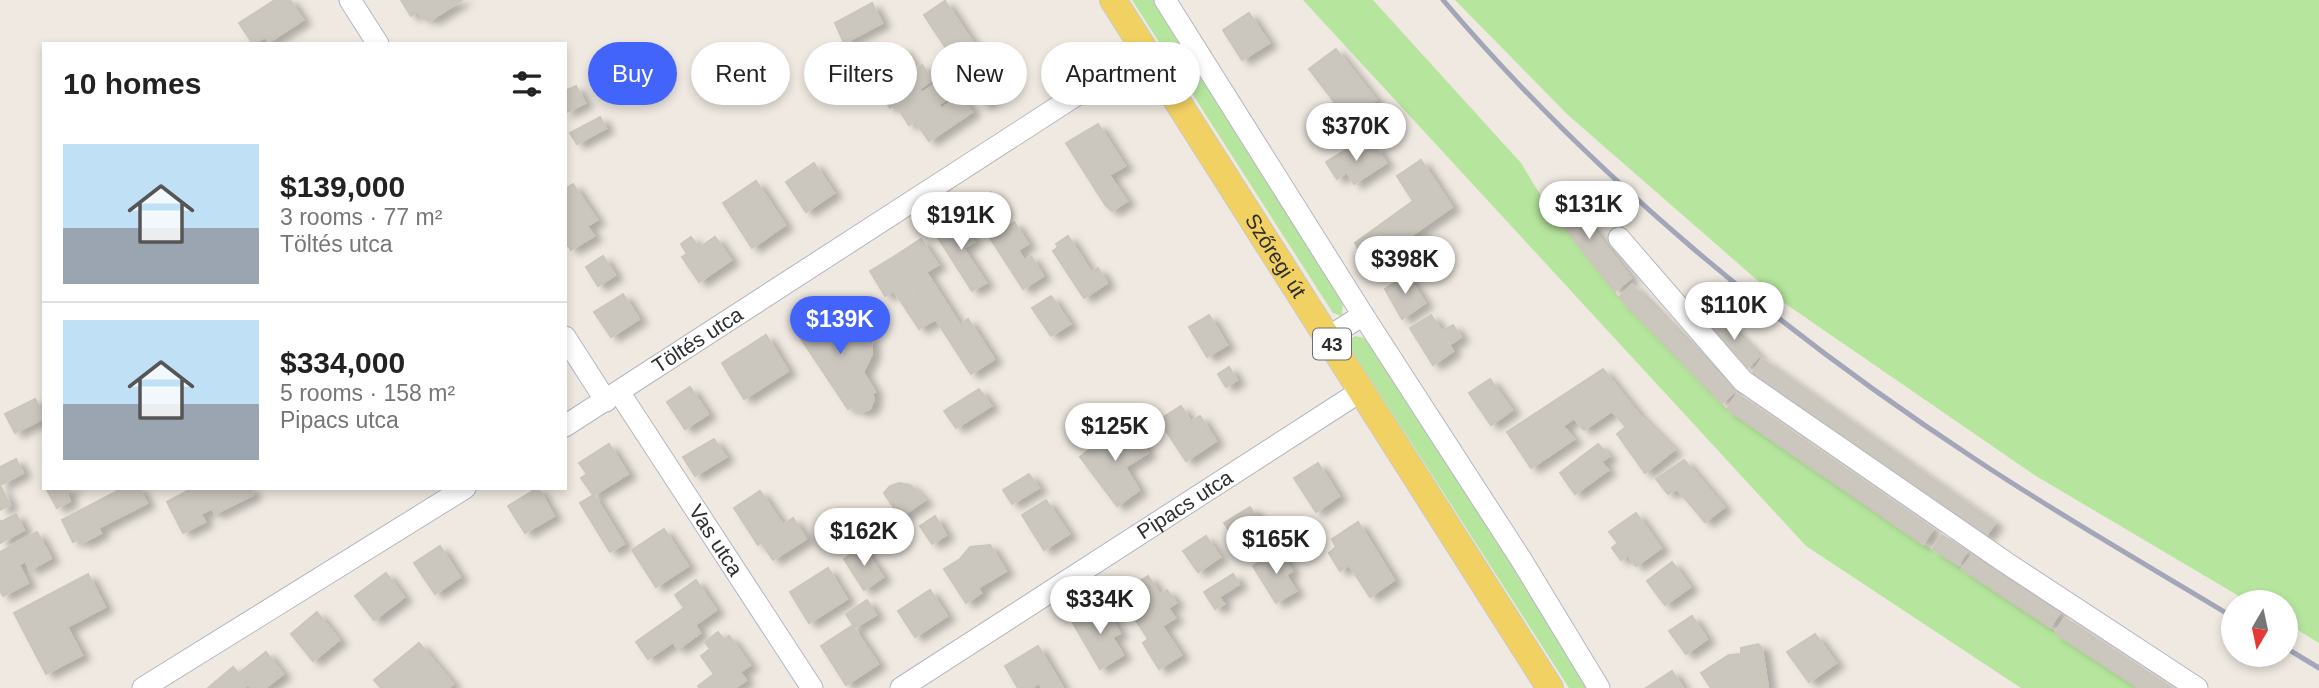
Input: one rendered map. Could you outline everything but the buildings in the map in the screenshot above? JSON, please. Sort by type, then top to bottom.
[{"type":"main road","name":"Szőregi út","points":[[1113,0],[1141,42]]},
{"type":"main road","name":"Szőregi út","points":[[1181,105],[1550,688]]},
{"type":"street","points":[[350,0],[377,42]]},
{"type":"street","points":[[1165,0],[1522,561],[1599,688]]},
{"type":"street","name":"Töltés utca","points":[[567,425],[1061,105]]},
{"type":"street","points":[[1619,239],[1743,381],[1994,555],[2197,688]]},
{"type":"street","points":[[1327,338],[1363,315]]},
{"type":"street","name":"Vas utca","points":[[567,339],[613,396],[812,688]]},
{"type":"street","name":"Pipacs utca","points":[[901,688],[1361,391]]},
{"type":"street","points":[[142,688],[462,490]]},
{"type":"green space","points":[[1132,0],[1158,0],[1184,42],[1159,42]]},
{"type":"green space","points":[[1303,0],[1373,0],[1521,163],[1546,204],[1619,297],[1727,409],[2139,688],[2021,688],[1806,546]]},
{"type":"green space","points":[[1455,0],[2319,0],[2319,643],[2298,630],[2298,590],[2229,590],[2036,476],[1780,300],[1568,115]]},
{"type":"green space","points":[[1200,68],[1343,298],[1342,316],[1333,313],[1199,105]]},
{"type":"green space","points":[[1355,336],[1364,338],[1379,353],[1593,688],[1569,688],[1351,349],[1351,339]]},
{"type":"railway","points":[[1443,0],[1562,128],[1626,189],[1762,305],[1832,359],[1975,459],[2221,610]]},
{"type":"railway","points":[[2298,655],[2319,668]]}]
